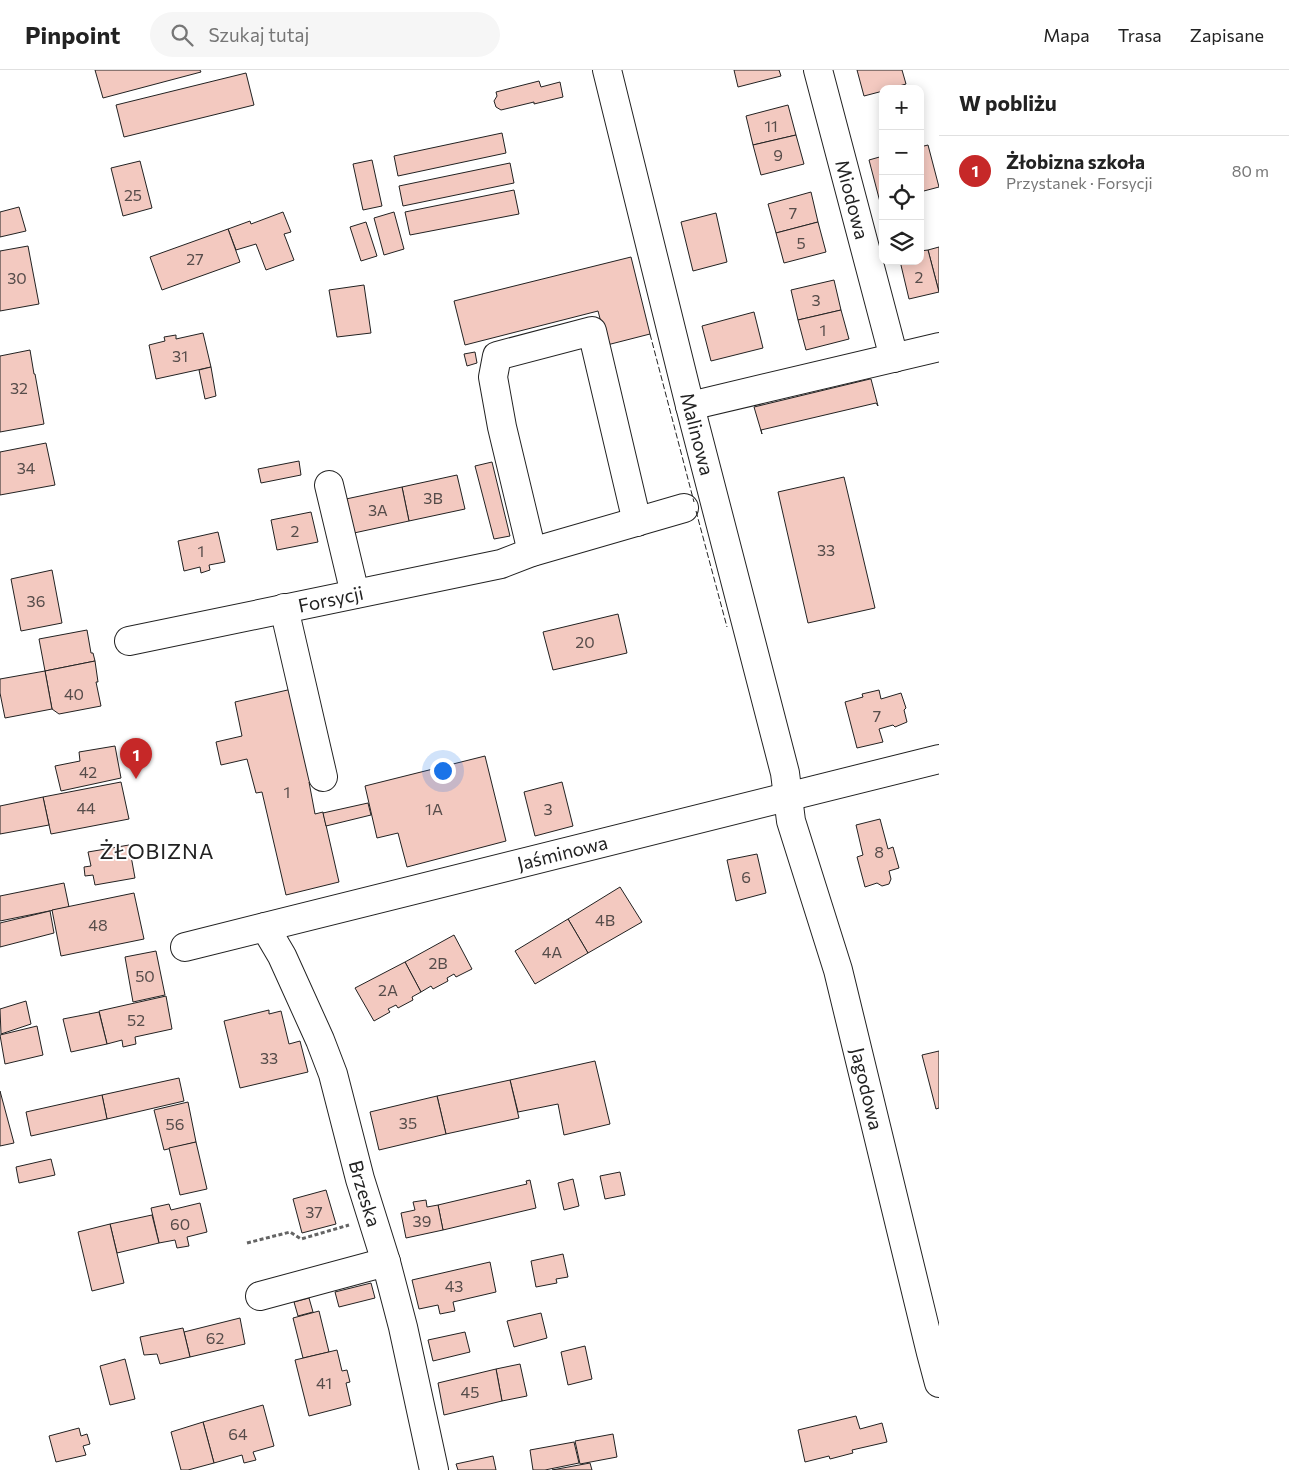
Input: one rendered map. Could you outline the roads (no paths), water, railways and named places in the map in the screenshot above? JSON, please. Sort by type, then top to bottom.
[{"type":"street","name":"Malinowa","points":[[607,70],[690,406],[786,773],[788,797]]},
{"type":"street","name":"Miodowa","points":[[818,70],[894,358]]},
{"type":"street","points":[[532,552],[502,427],[493,377],[497,356],[592,332],[637,522]]},
{"type":"street","points":[[690,406],[939,347]]},
{"type":"street","points":[[329,485],[355,594]]},
{"type":"street","name":"Forsycji","points":[[130,641],[501,564],[532,552],[684,508]]},
{"type":"street","points":[[284,608],[323,778]]},
{"type":"street","name":"Jaśminowa","points":[[185,947],[939,759]]},
{"type":"street","name":"Jagodowa","points":[[788,797],[791,821],[838,970],[935,1352],[939,1383]]},
{"type":"street","name":"Brzeska","points":[[265,927],[282,956],[330,1066],[372,1219],[386,1262],[434,1470]]},
{"type":"street","points":[[260,1296],[386,1262]]},
{"type":"place","name":"Żłobizna szkoła","points":[[136,779]]},
{"type":"district","name":"ŻŁOBIZNA","points":[[157,852]]}]
